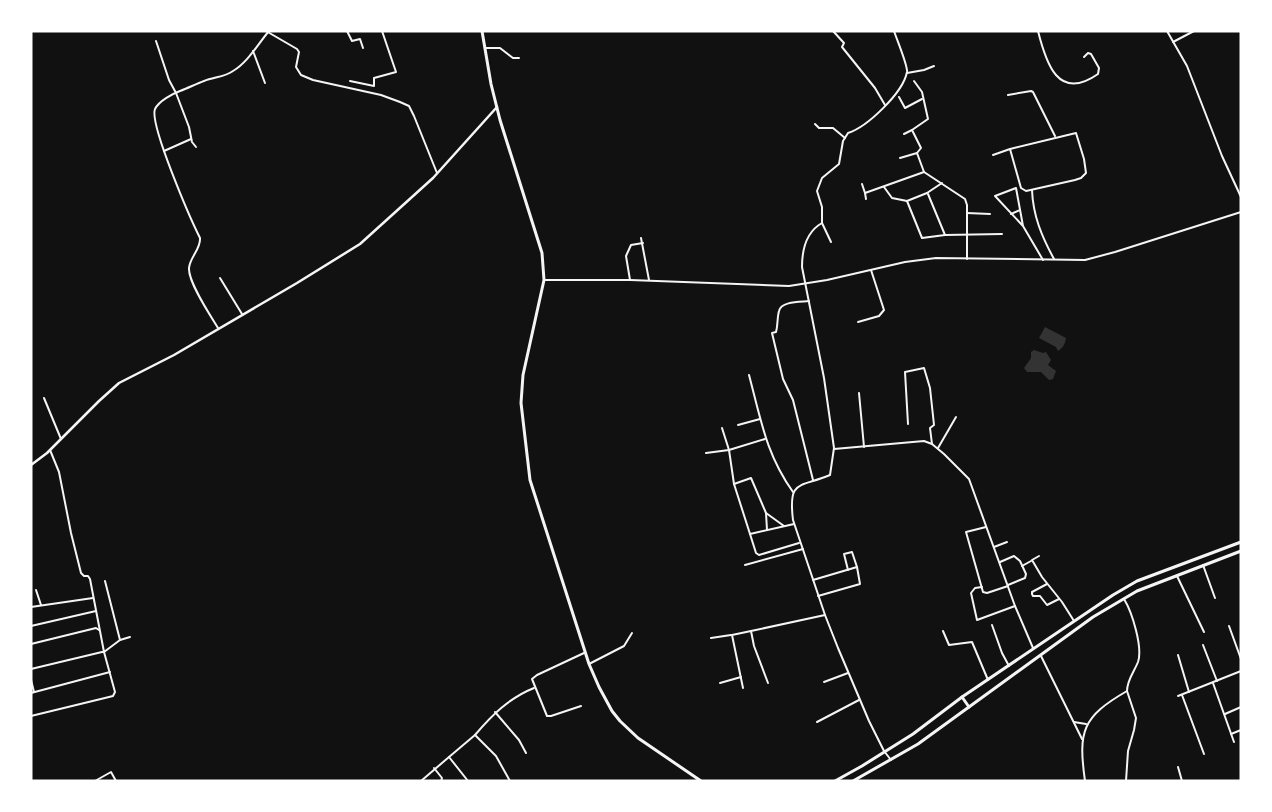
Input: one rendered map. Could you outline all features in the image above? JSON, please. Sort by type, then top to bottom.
[{"type":"main road","points":[[482,31],[492,90],[500,120],[542,253],[544,280],[523,375],[521,403],[530,480],[589,664],[612,711],[638,738],[701,781]]},
{"type":"main road","points":[[835,781],[913,734],[962,697],[1113,594],[1138,581],[1241,542]]},
{"type":"main road","points":[[855,780],[918,744],[1084,624],[1124,598],[1239,552],[1235,544]]},
{"type":"main road","points":[[1147,578],[1148,587]]},
{"type":"main road","points":[[1081,616],[1084,624]]},
{"type":"main road","points":[[962,697],[969,707]]},
{"type":"street","points":[[347,31],[352,41],[360,39],[363,48]]},
{"type":"street","points":[[218,328],[190,278],[189,267],[200,243],[200,238],[164,151],[155,120],[156,109],[159,104],[176,93],[206,80],[233,72],[268,32],[297,49],[299,52],[296,67],[301,75],[313,80],[356,86],[374,86],[374,78],[397,72],[382,31]]},
{"type":"street","points":[[833,31],[844,43],[842,48],[875,88],[885,105]]},
{"type":"street","points":[[831,242],[822,223],[822,207],[817,191],[822,178],[839,164],[839,154],[848,133],[855,131],[871,120],[885,105],[907,73],[906,64],[894,31]]},
{"type":"street","points":[[1038,31],[1048,66],[1057,78],[1063,82],[1075,83],[1089,80],[1098,74],[1099,68],[1091,54],[1088,53],[1084,57]]},
{"type":"street","points":[[1167,31],[1187,66],[1222,156],[1241,197]]},
{"type":"street","points":[[1173,42],[1194,31]]},
{"type":"street","points":[[156,41],[169,80],[176,93],[189,127],[191,138],[196,147]]},
{"type":"street","points":[[484,48],[500,48],[514,58],[519,58]]},
{"type":"street","points":[[253,51],[265,83]]},
{"type":"street","points":[[907,73],[934,66]]},
{"type":"street","points":[[350,81],[356,86],[409,106],[437,173]]},
{"type":"street","points":[[904,134],[928,119],[920,89],[914,81]]},
{"type":"street","points":[[1008,95],[1033,92],[1056,137]]},
{"type":"street","points":[[898,97],[905,108],[923,98]]},
{"type":"street","points":[[31,465],[50,450],[110,390],[297,284],[360,244],[437,173],[497,106]]},
{"type":"street","points":[[815,124],[821,128],[832,128],[845,138]]},
{"type":"street","points":[[900,158],[917,153],[921,148],[912,130]]},
{"type":"street","points":[[993,155],[1010,149],[1074,133],[1077,134],[1087,171],[1082,178],[1026,191],[1021,188],[1010,149]]},
{"type":"street","points":[[164,151],[191,138]]},
{"type":"street","points":[[917,153],[924,172],[965,199],[967,213],[967,259]]},
{"type":"street","points":[[865,193],[924,172]]},
{"type":"street","points":[[884,187],[892,198],[907,201],[927,193],[942,183]]},
{"type":"street","points":[[862,184],[866,199]]},
{"type":"street","points":[[1023,226],[1016,188],[995,196],[1023,226],[1043,260]]},
{"type":"street","points":[[1032,190],[1038,227],[1054,259]]},
{"type":"street","points":[[927,193],[945,236]]},
{"type":"street","points":[[907,201],[922,238],[1002,234]]},
{"type":"street","points":[[1011,214],[1020,210]]},
{"type":"street","points":[[544,280],[630,280],[779,286],[805,283],[936,258],[1085,260],[1241,212]]},
{"type":"street","points":[[967,213],[990,214]]},
{"type":"street","points":[[822,223],[810,232],[804,248],[802,267],[824,378],[834,449],[830,476],[803,484],[793,492],[791,505],[794,524],[825,615],[859,700],[884,751],[891,760]]},
{"type":"street","points":[[641,238],[649,281]]},
{"type":"street","points":[[630,280],[626,255],[631,245],[642,243]]},
{"type":"street","points":[[858,322],[878,316],[884,310],[871,269]]},
{"type":"street","points":[[220,278],[242,314]]},
{"type":"street","points":[[809,301],[788,304],[780,308],[776,332],[772,334],[783,379],[793,400],[813,480]]},
{"type":"street","points":[[908,424],[905,372],[924,368],[930,388],[934,425],[930,428],[932,444]]},
{"type":"street","points":[[749,375],[765,440],[782,477],[793,492]]},
{"type":"street","points":[[860,393],[864,447]]},
{"type":"street","points":[[44,398],[61,439]]},
{"type":"street","points":[[938,448],[956,417]]},
{"type":"street","points":[[738,425],[760,418]]},
{"type":"street","points":[[722,428],[734,484],[756,552],[759,555],[800,543]]},
{"type":"street","points":[[706,453],[728,450],[765,440]]},
{"type":"street","points":[[834,449],[924,441],[938,448],[969,479],[1015,606],[1034,649]]},
{"type":"street","points":[[31,716],[113,696],[115,692],[99,630],[90,577],[84,576],[81,573],[70,533],[59,472],[50,450]]},
{"type":"street","points":[[734,484],[751,478],[766,513],[767,530]]},
{"type":"street","points":[[766,513],[784,526]]},
{"type":"street","points":[[750,534],[794,524]]},
{"type":"street","points":[[987,527],[966,532],[983,592],[987,593],[1025,578],[1026,574],[1014,556],[1000,562]]},
{"type":"street","points":[[994,547],[1007,542]]},
{"type":"street","points":[[744,565],[803,549]]},
{"type":"street","points":[[818,596],[860,584],[852,552],[844,554],[848,570]]},
{"type":"street","points":[[1022,566],[1040,556]]},
{"type":"street","points":[[1032,560],[1074,621]]},
{"type":"street","points":[[1203,565],[1215,598]]},
{"type":"street","points":[[813,580],[857,567]]},
{"type":"street","points":[[1176,576],[1204,632]]},
{"type":"street","points":[[105,582],[120,640]]},
{"type":"street","points":[[1048,584],[1032,592],[1032,594],[1040,596],[1047,605],[1060,599]]},
{"type":"street","points":[[982,587],[974,589],[971,593],[977,620],[1015,606]]},
{"type":"street","points":[[36,590],[40,605]]},
{"type":"street","points":[[31,607],[94,598]]},
{"type":"street","points":[[1124,598],[1133,618],[1139,651],[1139,661],[1129,678],[1126,691],[1136,718],[1128,751],[1126,781]]},
{"type":"street","points":[[31,626],[96,611]]},
{"type":"street","points":[[711,638],[825,615]]},
{"type":"street","points":[[992,625],[1009,666]]},
{"type":"street","points":[[1229,626],[1241,659]]},
{"type":"street","points":[[31,644],[96,628],[99,630]]},
{"type":"street","points":[[751,630],[754,646],[768,684]]},
{"type":"street","points":[[943,631],[948,645],[972,642],[988,680]]},
{"type":"street","points":[[589,664],[624,646],[632,633]]},
{"type":"street","points":[[732,635],[743,688]]},
{"type":"street","points":[[31,669],[104,652],[120,640],[130,637]]},
{"type":"street","points":[[1203,645],[1217,681]]},
{"type":"street","points":[[581,706],[549,716],[546,714],[534,688],[533,677],[585,652]]},
{"type":"street","points":[[1178,655],[1189,692]]},
{"type":"street","points":[[1041,656],[1082,740],[1086,781]]},
{"type":"street","points":[[1178,696],[1241,671]]},
{"type":"street","points":[[31,680],[33,692],[110,672]]},
{"type":"street","points":[[824,682],[848,673]]},
{"type":"street","points":[[720,683],[741,677]]},
{"type":"street","points":[[1212,682],[1234,742]]},
{"type":"street","points":[[421,781],[475,735],[495,712],[518,696],[534,688]]},
{"type":"street","points":[[1082,740],[1086,724],[1126,691]]},
{"type":"street","points":[[1182,695],[1204,754]]},
{"type":"street","points":[[817,722],[859,700]]},
{"type":"street","points":[[1224,714],[1241,707]]},
{"type":"street","points":[[495,712],[526,753]]},
{"type":"street","points":[[1074,722],[1086,724]]},
{"type":"street","points":[[1231,734],[1241,730]]},
{"type":"street","points":[[475,735],[496,756],[509,780]]},
{"type":"street","points":[[449,757],[468,781]]},
{"type":"street","points":[[1178,767],[1182,781]]},
{"type":"street","points":[[434,768],[442,778],[440,781]]},
{"type":"street","points":[[95,781],[111,772],[116,781]]},
{"type":"shaded area","points":[[1045,327],[1066,338],[1064,346],[1058,351],[1056,347],[1039,338]]},
{"type":"shaded area","points":[[1034,350],[1046,352],[1051,360],[1048,365],[1056,371],[1053,379],[1049,380],[1041,372],[1027,372],[1024,368],[1031,358],[1031,352]]}]
